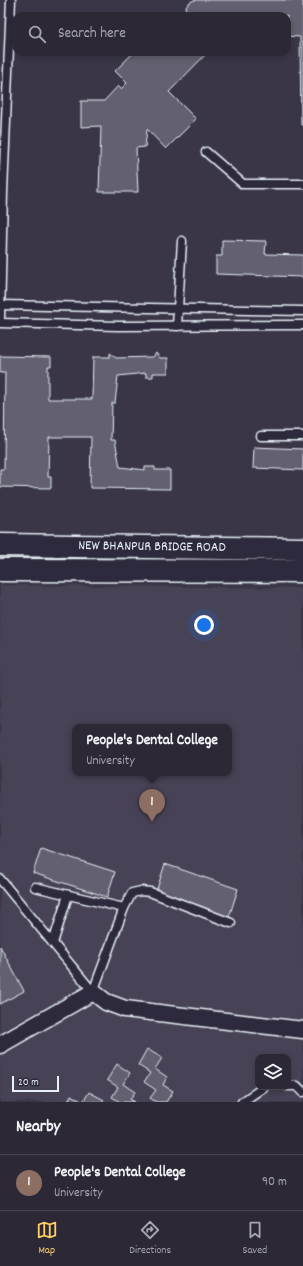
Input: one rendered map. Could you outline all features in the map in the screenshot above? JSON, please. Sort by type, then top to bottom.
[{"type":"street","name":"NEW BHANPUR BRIDGE ROAD","points":[[0,545],[303,549]]},
{"type":"street","name":"NEW BHANPUR BRIDGE ROAD","points":[[0,570],[303,571]]},
{"type":"street","points":[[0,1045],[93,992],[106,1002],[125,1009],[303,1030]]},
{"type":"lane","points":[[0,319],[2,192],[11,0]]},
{"type":"lane","points":[[206,152],[243,184],[303,184]]},
{"type":"lane","points":[[177,326],[182,241]]},
{"type":"lane","points":[[0,305],[303,311]]},
{"type":"lane","points":[[0,323],[118,326],[303,325]]},
{"type":"lane","points":[[261,436],[303,436]]},
{"type":"lane","points":[[0,879],[93,992]]},
{"type":"lane","points":[[35,887],[124,908]]},
{"type":"lane","points":[[93,992],[124,908],[132,893],[141,891],[150,892],[231,923]]},
{"type":"lane","points":[[53,943],[68,895]]},
{"type":"lane","points":[[291,1086],[297,1086],[303,1092]]},
{"type":"lane","points":[[242,1102],[260,1090]]},
{"type":"shaded area","points":[[0,585],[303,588],[303,1102],[0,1102]]},
{"type":"building","points":[[194,0],[303,0],[303,125],[301,125],[300,37],[291,36],[291,12],[185,12],[189,3]]},
{"type":"building","points":[[130,56],[204,56],[169,92],[196,119],[166,149],[147,129],[145,147],[136,148],[138,192],[99,192],[101,126],[81,127],[81,101],[104,101],[118,86],[121,89],[127,83],[115,71]]},
{"type":"building","points":[[222,240],[266,241],[265,254],[303,255],[303,277],[216,274],[216,256],[222,256]]},
{"type":"building","points":[[110,353],[116,358],[153,357],[156,353],[160,358],[168,358],[168,373],[153,373],[153,377],[146,377],[146,373],[118,376],[115,403],[112,403],[111,440],[115,440],[120,467],[145,470],[145,467],[155,467],[155,470],[170,470],[170,489],[90,488],[91,437],[49,437],[48,477],[51,477],[51,488],[0,487],[0,469],[4,469],[5,373],[0,373],[0,356],[51,357],[51,366],[48,366],[48,399],[92,399],[93,357],[110,357]]},
{"type":"building","points":[[254,447],[303,449],[303,470],[253,468]]},
{"type":"building","points":[[41,848],[115,872],[107,897],[33,873]]},
{"type":"building","points":[[165,864],[238,889],[229,917],[156,892]]},
{"type":"building","points":[[0,946],[24,991],[0,1004]]},
{"type":"building","points":[[147,1049],[162,1058],[155,1069],[167,1077],[163,1085],[173,1091],[166,1102],[156,1102],[150,1098],[156,1090],[144,1082],[150,1073],[138,1065]]},
{"type":"building","points":[[117,1064],[130,1073],[123,1084],[135,1092],[130,1099],[135,1102],[120,1102],[112,1097],[118,1087],[107,1080]]},
{"type":"building","points":[[89,1092],[104,1100],[102,1102],[83,1102]]},
{"type":"building","points":[[71,1095],[83,1102],[68,1102]]},
{"type":"place","name":"People's Dental College","points":[[152,822]]}]
